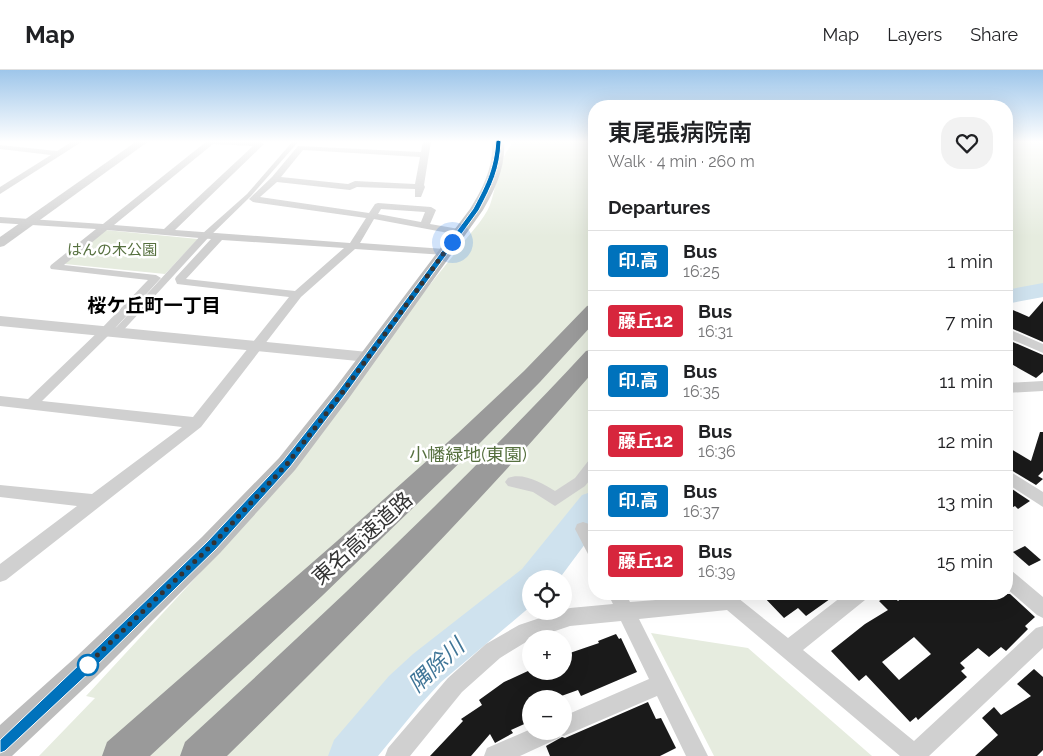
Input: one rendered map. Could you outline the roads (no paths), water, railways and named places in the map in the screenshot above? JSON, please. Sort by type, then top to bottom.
[{"type":"highway","name":"東名高速道路","points":[[121,756],[392,511],[549,360],[588,317]]},
{"type":"highway","points":[[199,756],[415,548],[514,446],[588,363]]},
{"type":"main road","points":[[0,746],[86,666],[244,511],[287,464],[368,358],[476,210],[489,186],[493,173]]},
{"type":"street","points":[[0,191],[29,173]]},
{"type":"street","points":[[0,243],[99,173]]},
{"type":"street","points":[[111,332],[156,278],[55,266],[173,173]]},
{"type":"street","points":[[166,232],[229,173]]},
{"type":"street","points":[[31,404],[111,332],[205,236],[249,195],[268,173]]},
{"type":"street","points":[[280,173],[253,199],[372,216],[459,232]]},
{"type":"street","points":[[414,207],[421,187],[423,173]]},
{"type":"street","points":[[275,179],[350,187],[355,184],[421,187]]},
{"type":"street","points":[[0,183],[12,184]]},
{"type":"street","points":[[0,574],[196,423],[257,348],[297,294],[354,245],[378,206],[414,207],[430,210],[424,226]]},
{"type":"street","points":[[0,220],[107,226],[205,236],[445,252]]},
{"type":"street","points":[[219,237],[180,279],[181,282],[297,294]]},
{"type":"street","points":[[0,321],[368,358]]},
{"type":"street","points":[[1013,335],[1043,349]]},
{"type":"street","points":[[1013,388],[1043,386]]},
{"type":"street","points":[[0,401],[196,423]]},
{"type":"street","points":[[513,482],[537,487],[555,499],[580,482],[588,472]]},
{"type":"street","points":[[1013,480],[1043,500]]},
{"type":"street","points":[[0,491],[95,501]]},
{"type":"street","points":[[583,529],[588,538]]},
{"type":"street","points":[[1013,583],[1043,609]]},
{"type":"street","points":[[620,600],[697,756]]},
{"type":"street","points":[[396,756],[455,685],[493,651],[526,632],[570,617],[707,600]]},
{"type":"street","points":[[732,600],[916,756],[1043,635]]},
{"type":"street","points":[[789,649],[851,600]]},
{"type":"street","points":[[572,723],[661,684]]},
{"type":"street","points":[[495,756],[531,740]]},
{"type":"waterway","name":"隅除川","points":[[1013,296],[1043,290]]},
{"type":"waterway","name":"隅除川","points":[[544,570],[588,513]]},
{"type":"waterway","name":"隅除川","points":[[350,756],[404,691],[427,668],[522,590]]},
{"type":"district","name":"桜ケ丘町一丁目","points":[[154,305]]},
{"type":"park label","name":"はんの木公園","points":[[112,250]]},
{"type":"park label","name":"小幡緑地(東園)","points":[[468,454]]}]
